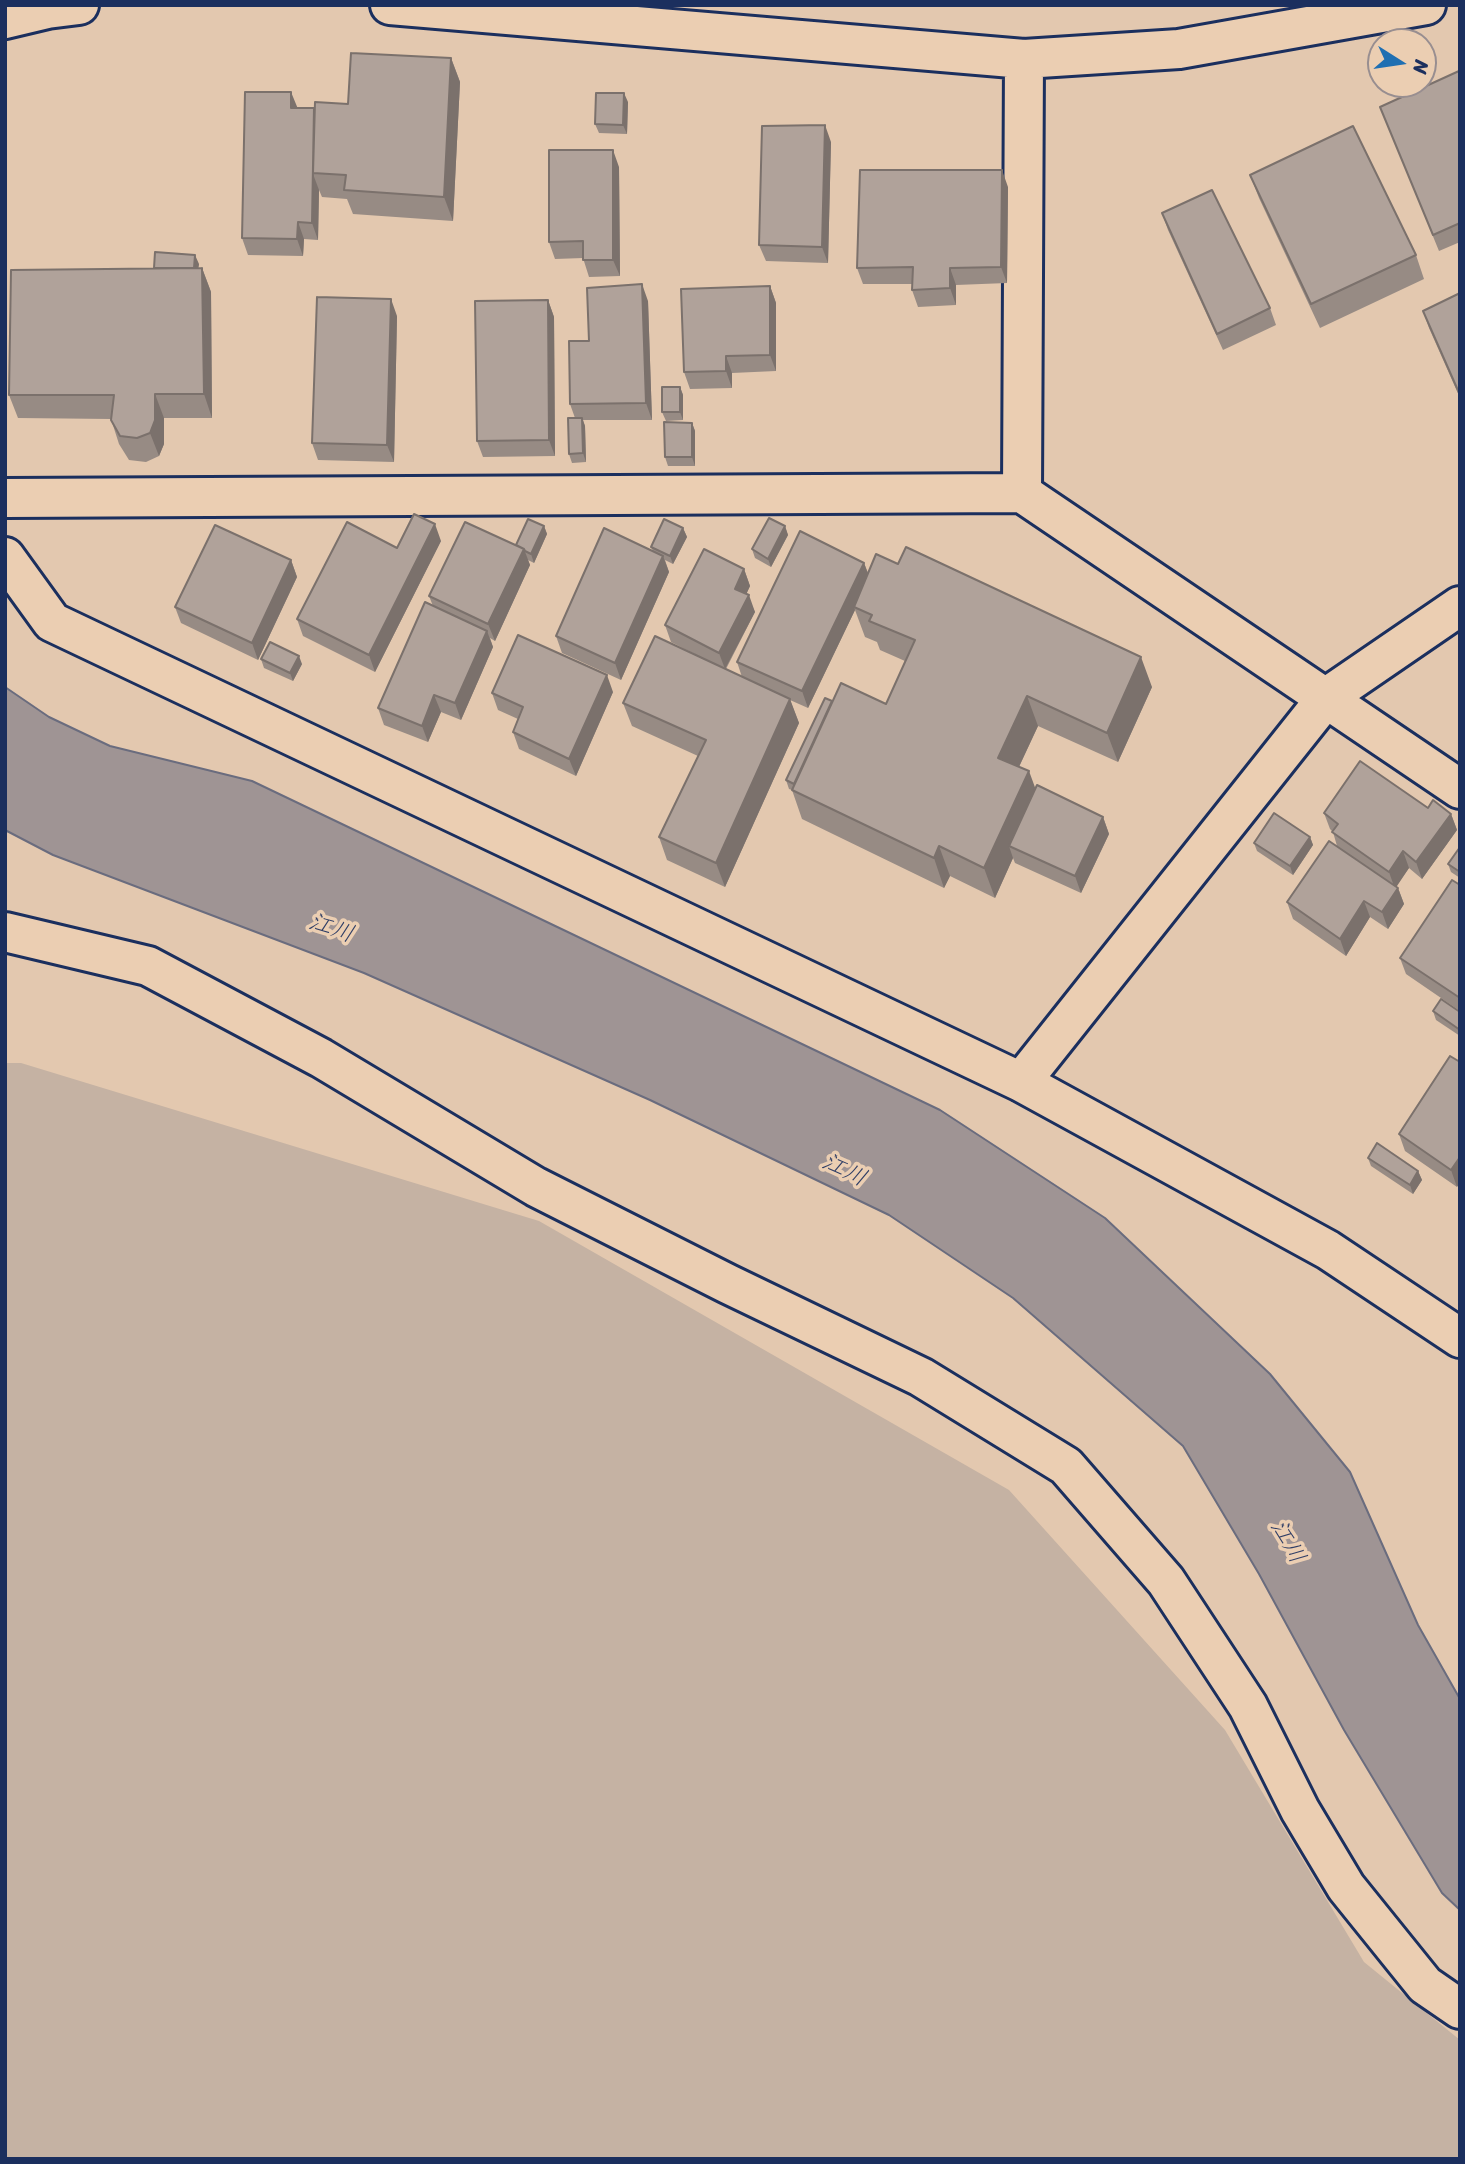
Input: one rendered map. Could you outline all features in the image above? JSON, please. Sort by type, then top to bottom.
[{"type":"street","points":[[5,19],[79,5]]},
{"type":"street","points":[[390,5],[1024,59],[1179,49],[1365,11],[1426,5]]},
{"type":"street","points":[[1022,493],[1024,59]]},
{"type":"street","points":[[5,498],[1022,493],[1460,789]]},
{"type":"street","points":[[5,557],[52,622],[1021,1082],[1328,1250],[1460,1338]]},
{"type":"street","points":[[1021,1082],[1327,698],[1460,606]]},
{"type":"street","points":[[5,932],[148,966],[321,1058],[536,1187],[921,1377],[1066,1466],[1166,1581],[1248,1706],[1300,1810],[1346,1887],[1425,1985],[1460,2009]]},
{"type":"shaded area","points":[[5,1063],[21,1063],[539,1221],[1009,1490],[1225,1730],[1364,1962],[1460,2040],[1460,2159],[5,2159]]},
{"type":"water","name":"江川","points":[[5,687],[49,717],[110,746],[252,781],[940,1110],[1105,1218],[1270,1374],[1350,1472],[1418,1625],[1460,1699],[1460,1910],[1442,1893],[1344,1730],[1259,1574],[1183,1446],[1013,1298],[889,1215],[650,1100],[364,973],[53,855],[5,830]]},
{"type":"building","points":[[351,53],[451,58],[444,197],[344,190],[346,175],[313,173],[315,102],[348,104]]},
{"type":"building","points":[[1459,71],[1460,223],[1433,235],[1380,107],[1400,98],[1437,98],[1437,81]]},
{"type":"building","points":[[245,92],[291,92],[291,108],[314,108],[312,223],[298,222],[297,239],[242,238]]},
{"type":"building","points":[[596,93],[624,93],[623,125],[595,124]]},
{"type":"building","points":[[825,125],[822,247],[759,245],[762,126]]},
{"type":"building","points":[[1353,126],[1416,255],[1311,304],[1250,175]]},
{"type":"building","points":[[549,150],[613,150],[613,260],[583,260],[583,241],[549,242]]},
{"type":"building","points":[[860,170],[1002,170],[1001,267],[950,268],[950,288],[912,290],[913,267],[857,268]]},
{"type":"building","points":[[1212,190],[1270,308],[1217,334],[1162,213]]},
{"type":"building","points":[[155,252],[195,255],[194,268],[154,268]]},
{"type":"building","points":[[202,268],[204,394],[155,394],[155,420],[150,433],[137,438],[120,436],[111,420],[114,395],[9,395],[11,270]]},
{"type":"building","points":[[642,284],[646,403],[570,404],[569,341],[589,341],[587,288]]},
{"type":"building","points":[[770,286],[770,355],[726,356],[726,371],[684,372],[681,289]]},
{"type":"building","points":[[1460,293],[1460,395],[1423,311]]},
{"type":"building","points":[[317,297],[391,299],[387,445],[312,443]]},
{"type":"building","points":[[548,300],[549,440],[477,441],[475,301]]},
{"type":"building","points":[[662,387],[680,387],[680,412],[662,412]]},
{"type":"building","points":[[568,418],[582,418],[583,453],[569,454]]},
{"type":"building","points":[[664,422],[692,423],[692,457],[665,457]]},
{"type":"building","points":[[414,514],[435,524],[369,655],[297,619],[347,522],[397,548]]},
{"type":"building","points":[[769,518],[785,526],[768,559],[752,549]]},
{"type":"building","points":[[528,519],[544,526],[531,554],[516,545]]},
{"type":"building","points":[[664,519],[683,528],[670,556],[651,547]]},
{"type":"building","points":[[465,522],[524,549],[488,624],[429,596]]},
{"type":"building","points":[[215,525],[291,560],[252,643],[175,607]]},
{"type":"building","points":[[604,528],[663,556],[615,663],[556,636]]},
{"type":"building","points":[[800,531],[864,563],[802,691],[737,662]]},
{"type":"building","points":[[906,547],[1141,657],[1107,733],[1027,696],[998,758],[1029,771],[984,868],[939,846],[934,858],[792,790],[841,683],[886,704],[915,640],[869,621],[872,615],[854,607],[876,554],[898,564]]},
{"type":"building","points":[[704,549],[744,569],[735,589],[749,595],[719,653],[665,625]]},
{"type":"building","points":[[425,602],[487,631],[455,703],[434,695],[422,726],[378,708]]},
{"type":"building","points":[[518,635],[607,675],[569,759],[513,732],[523,707],[492,693]]},
{"type":"building","points":[[655,636],[790,699],[716,863],[659,837],[706,740],[623,703]]},
{"type":"building","points":[[270,642],[299,656],[290,673],[261,659]]},
{"type":"building","points":[[825,698],[832,701],[794,784],[786,780]]},
{"type":"building","points":[[1360,761],[1428,808],[1433,800],[1451,814],[1416,862],[1403,851],[1389,872],[1332,832],[1338,824],[1324,813]]},
{"type":"building","points":[[1037,785],[1103,817],[1075,876],[1009,846]]},
{"type":"building","points":[[1274,813],[1310,837],[1290,866],[1254,843]]},
{"type":"building","points":[[1329,841],[1398,888],[1382,912],[1364,901],[1340,939],[1287,902]]},
{"type":"building","points":[[1460,847],[1460,872],[1448,864]]},
{"type":"building","points":[[1452,880],[1460,885],[1460,998],[1400,958]]},
{"type":"building","points":[[1441,999],[1460,1012],[1460,1030],[1433,1011]]},
{"type":"building","points":[[1450,1056],[1460,1062],[1460,1157],[1451,1170],[1399,1134]]},
{"type":"building","points":[[1377,1143],[1418,1171],[1410,1185],[1368,1158]]}]
